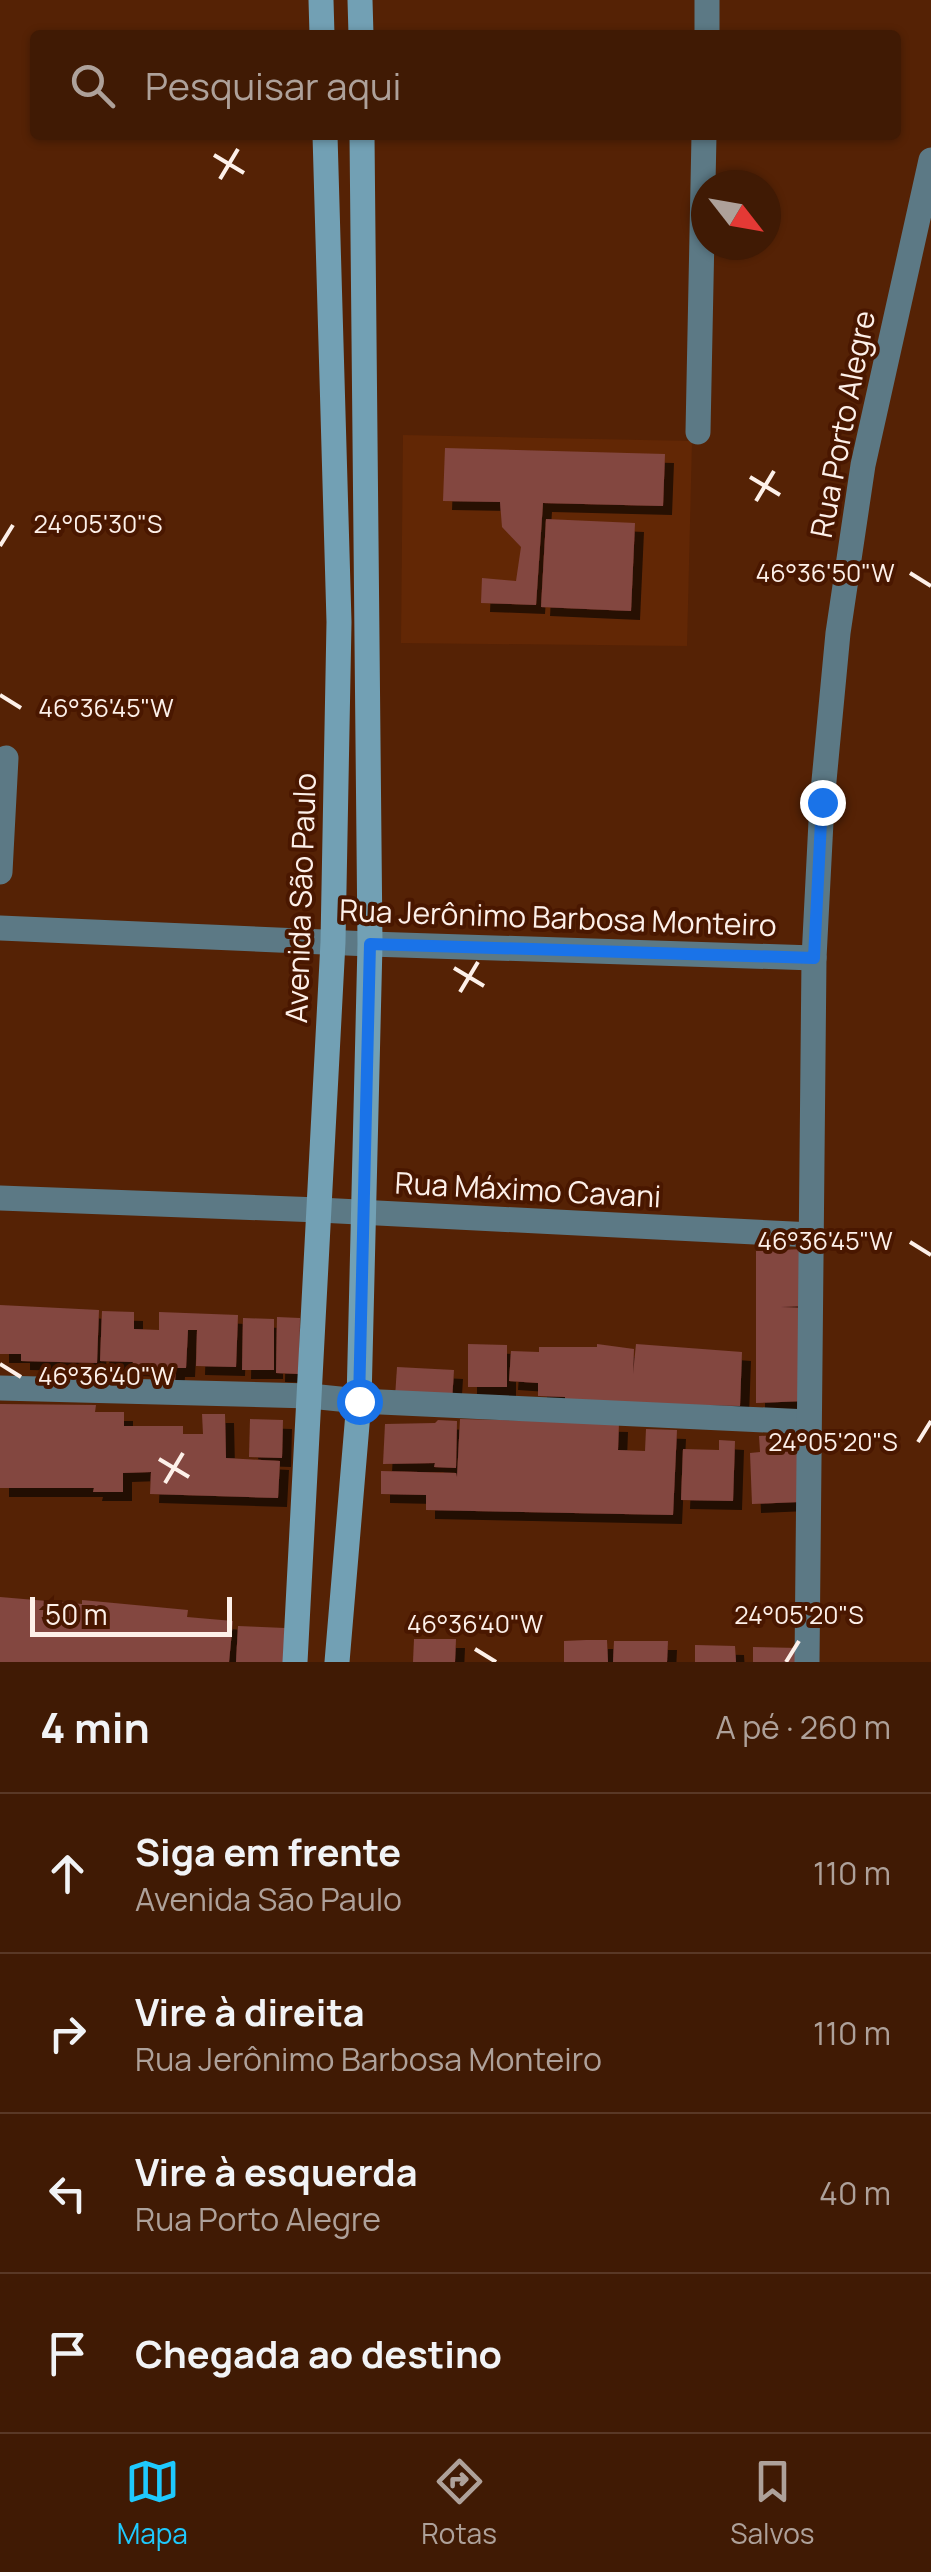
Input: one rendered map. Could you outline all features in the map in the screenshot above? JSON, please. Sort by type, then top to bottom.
[{"type":"main road","points":[[321,0],[322,30]]},
{"type":"main road","points":[[360,0],[361,30]]},
{"type":"main road","name":"Avenida São Paulo","points":[[295,1662],[333,942],[339,622],[325,140]]},
{"type":"main road","points":[[336,1662],[359,1401],[370,944],[362,140]]},
{"type":"street","points":[[706,30],[707,0]]},
{"type":"street","points":[[698,432],[704,140]]},
{"type":"street","name":"Rua Porto Alegre","points":[[807,1662],[814,958],[822,802],[838,634],[862,465],[931,160]]},
{"type":"street","points":[[0,872],[6,758]]},
{"type":"street","name":"Rua Jerônimo Barbosa Monteiro","points":[[0,928],[814,958]]},
{"type":"street","name":"Rua Máximo Cavani","points":[[0,1198],[813,1235]]},
{"type":"street","points":[[0,1388],[310,1396],[808,1422]]},
{"type":"shaded area","points":[[403,435],[692,441],[687,646],[401,643]]},
{"type":"building","points":[[445,448],[665,454],[663,506],[543,503],[536,605],[481,603],[482,578],[516,581],[521,547],[502,527],[500,502],[443,501]]},
{"type":"building","points":[[546,519],[635,523],[631,611],[541,607]]},
{"type":"building","points":[[803,1249],[805,1306],[781,1307],[805,1308],[805,1401],[756,1403],[756,1251]]},
{"type":"building","points":[[0,1305],[99,1310],[97,1363],[21,1361],[21,1354],[0,1354]]},
{"type":"building","points":[[102,1311],[134,1312],[134,1329],[159,1330],[159,1312],[238,1315],[236,1367],[196,1366],[197,1330],[188,1330],[186,1368],[176,1368],[175,1381],[156,1380],[157,1368],[132,1367],[133,1362],[100,1361]]},
{"type":"building","points":[[277,1317],[300,1318],[299,1374],[276,1373]]},
{"type":"building","points":[[243,1318],[274,1319],[274,1370],[242,1370]]},
{"type":"building","points":[[468,1344],[507,1345],[507,1387],[468,1387]]},
{"type":"building","points":[[597,1344],[634,1349],[633,1374],[636,1344],[742,1352],[740,1406],[565,1402],[565,1397],[538,1396],[538,1383],[509,1381],[511,1351],[539,1352],[539,1347]]},
{"type":"building","points":[[397,1367],[454,1370],[452,1401],[395,1397]]},
{"type":"building","points":[[0,1404],[96,1405],[95,1412],[124,1412],[124,1426],[183,1426],[183,1434],[203,1434],[202,1414],[225,1414],[226,1458],[280,1461],[278,1498],[150,1494],[151,1472],[123,1473],[123,1492],[93,1492],[94,1488],[0,1488]]},
{"type":"building","points":[[250,1419],[283,1420],[282,1458],[249,1457]]},
{"type":"building","points":[[460,1419],[619,1423],[618,1450],[645,1451],[646,1429],[677,1430],[673,1515],[426,1510],[426,1495],[381,1494],[381,1471],[456,1473],[457,1477]]},
{"type":"building","points":[[457,1421],[456,1468],[434,1467],[435,1463],[383,1464],[385,1424]]},
{"type":"building","points":[[791,1435],[792,1450],[797,1450],[799,1502],[752,1504],[750,1453],[760,1452],[759,1436]]},
{"type":"building","points":[[719,1440],[735,1441],[733,1501],[681,1500],[683,1449],[719,1450]]},
{"type":"building","points":[[0,1597],[188,1610],[187,1617],[233,1621],[229,1662],[0,1662]]},
{"type":"building","points":[[238,1626],[285,1628],[283,1662],[236,1662]]},
{"type":"building","points":[[414,1639],[456,1639],[455,1662],[413,1662]]},
{"type":"building","points":[[607,1640],[608,1662],[564,1662],[564,1641]]},
{"type":"building","points":[[614,1641],[668,1641],[667,1662],[613,1662]]},
{"type":"building","points":[[695,1645],[735,1646],[736,1662],[695,1662]]},
{"type":"building","points":[[753,1647],[798,1648],[798,1662],[753,1662]]},
{"type":"route","points":[[359,1401],[370,944],[814,958],[822,802]]}]
